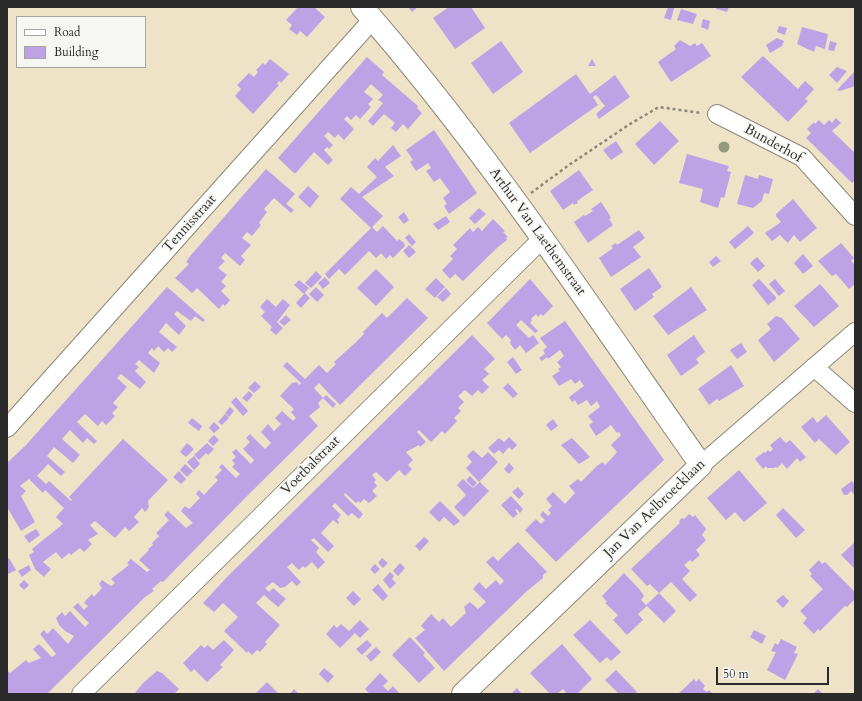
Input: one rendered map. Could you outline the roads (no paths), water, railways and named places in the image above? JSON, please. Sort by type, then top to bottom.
[{"type":"street","name":"Arthur Van Laethemstraat","points":[[368,13],[437,96],[517,204],[701,465]]},
{"type":"street","name":"Tennisstraat","points":[[7,428],[368,13]]},
{"type":"street","name":"Bunderhof","points":[[718,114],[802,157],[855,216]]},
{"type":"street","name":"Voetbalstraat","points":[[81,694],[542,239]]},
{"type":"street","name":"Jan Van Aelbroecklaan","points":[[462,694],[701,465],[855,332]]},
{"type":"street","points":[[814,367],[855,403]]}]
